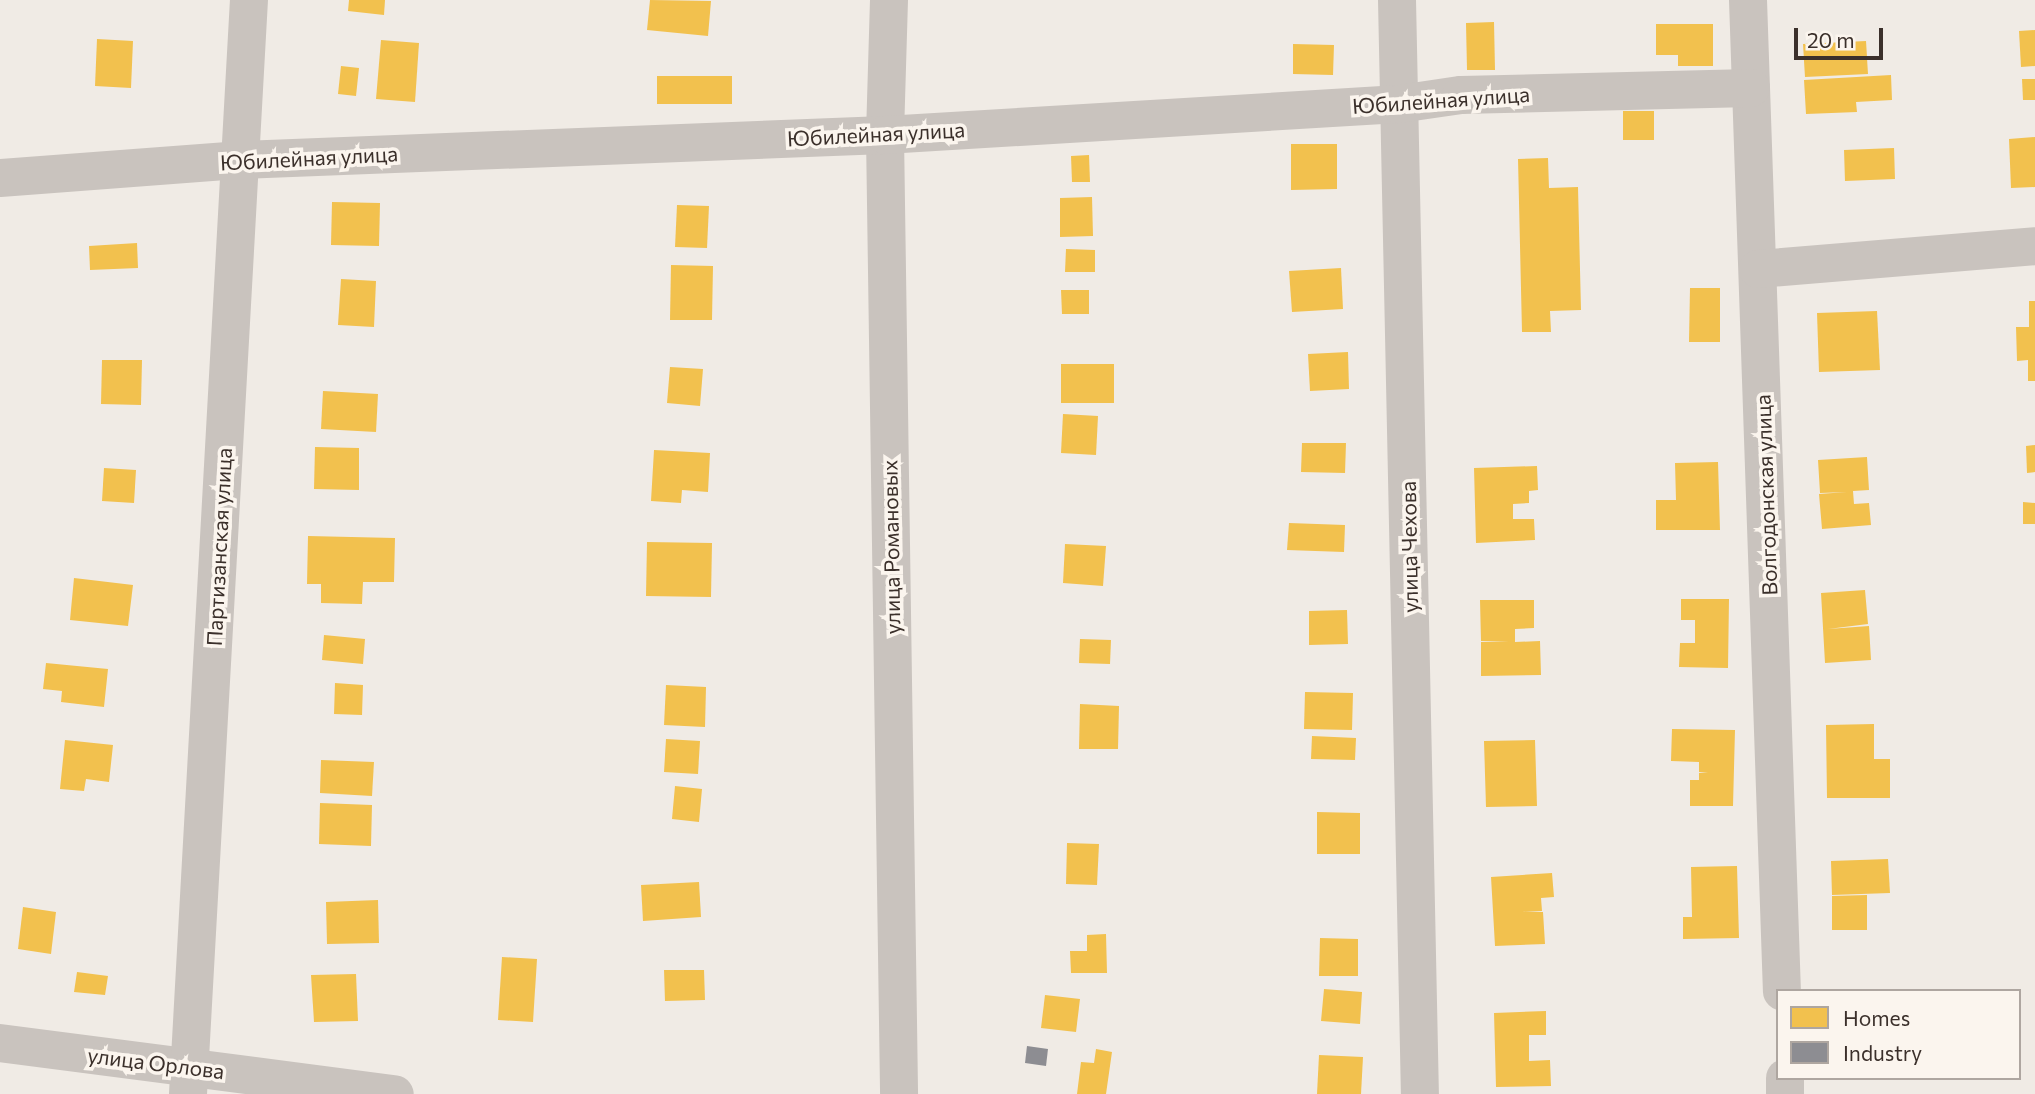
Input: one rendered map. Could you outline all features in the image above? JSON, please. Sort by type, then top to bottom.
[{"type":"street","name":"Партизанская улица","points":[[188,1081],[249,0]]},
{"type":"street","name":"улица Романовых","points":[[889,0],[885,135],[899,1094]]},
{"type":"street","name":"улица Чехова","points":[[1397,0],[1420,1094]]},
{"type":"street","name":"Волгодонская улица","points":[[1748,0],[1782,989]]},
{"type":"street","name":"Юбилейная улица","points":[[0,178],[241,160],[885,135],[1399,104],[1461,95],[1751,88]]},
{"type":"street","points":[[1758,269],[2035,246]]},
{"type":"street","name":"улица Орлова","points":[[0,1042],[188,1081],[395,1094]]},
{"type":"building: Homes","points":[[349,0],[385,0],[384,15],[348,11]]},
{"type":"building: Homes","points":[[650,0],[711,1],[708,36],[647,30]]},
{"type":"building: Homes","points":[[1494,22],[1495,70],[1467,70],[1466,23]]},
{"type":"building: Homes","points":[[1656,24],[1713,24],[1713,66],[1678,66],[1678,55],[1656,55]]},
{"type":"building: Homes","points":[[2035,30],[2035,66],[2021,67],[2019,31]]},
{"type":"building: Homes","points":[[97,39],[133,41],[131,88],[95,86]]},
{"type":"building: Homes","points":[[381,40],[419,43],[415,102],[376,99]]},
{"type":"building: Homes","points":[[1866,41],[1868,74],[1805,77],[1803,44]]},
{"type":"building: Homes","points":[[1293,44],[1334,45],[1333,75],[1293,74]]},
{"type":"building: Homes","points":[[341,66],[359,68],[356,96],[338,94]]},
{"type":"building: Homes","points":[[1891,75],[1892,100],[1856,102],[1857,112],[1806,114],[1804,80]]},
{"type":"building: Homes","points":[[657,76],[732,76],[732,104],[657,104]]},
{"type":"building: Homes","points":[[2022,79],[2035,79],[2035,100],[2023,100]]},
{"type":"building: Homes","points":[[1623,111],[1654,111],[1654,140],[1623,140]]},
{"type":"building: Homes","points":[[2035,137],[2035,187],[2011,188],[2009,139]]},
{"type":"building: Homes","points":[[1291,144],[1337,144],[1337,189],[1291,190]]},
{"type":"building: Homes","points":[[1894,148],[1895,179],[1845,181],[1844,150]]},
{"type":"building: Homes","points":[[1089,155],[1090,182],[1072,182],[1071,156]]},
{"type":"building: Homes","points":[[1548,158],[1549,188],[1578,187],[1581,310],[1550,311],[1551,332],[1522,332],[1518,159]]},
{"type":"building: Homes","points":[[1092,197],[1093,236],[1060,237],[1060,198]]},
{"type":"building: Homes","points":[[332,202],[380,203],[379,246],[331,245]]},
{"type":"building: Homes","points":[[677,205],[709,206],[707,248],[675,247]]},
{"type":"building: Homes","points":[[137,243],[138,268],[90,270],[89,246]]},
{"type":"building: Homes","points":[[1066,249],[1095,250],[1095,272],[1065,272]]},
{"type":"building: Homes","points":[[671,265],[713,266],[712,320],[670,320]]},
{"type":"building: Homes","points":[[1341,268],[1343,309],[1292,312],[1289,271]]},
{"type":"building: Homes","points":[[341,279],[376,281],[374,327],[338,325]]},
{"type":"building: Homes","points":[[1690,288],[1720,288],[1720,342],[1689,342]]},
{"type":"building: Homes","points":[[1061,290],[1089,290],[1089,314],[1062,314]]},
{"type":"building: Homes","points":[[2029,301],[2035,301],[2035,381],[2028,381],[2028,360],[2017,361],[2016,327],[2029,327]]},
{"type":"building: Homes","points":[[1877,311],[1880,370],[1819,372],[1817,313]]},
{"type":"building: Homes","points":[[1348,352],[1349,389],[1310,391],[1308,354]]},
{"type":"building: Homes","points":[[102,360],[142,360],[141,405],[101,404]]},
{"type":"building: Homes","points":[[1061,364],[1114,364],[1114,403],[1061,403]]},
{"type":"building: Homes","points":[[670,367],[703,369],[700,406],[667,403]]},
{"type":"building: Homes","points":[[323,391],[378,394],[376,432],[321,429]]},
{"type":"building: Homes","points":[[1063,414],[1098,416],[1096,455],[1061,453]]},
{"type":"building: Homes","points":[[1302,443],[1346,443],[1345,473],[1301,472]]},
{"type":"building: Homes","points":[[2035,445],[2035,472],[2027,473],[2026,446]]},
{"type":"building: Homes","points":[[315,447],[359,448],[359,490],[314,489]]},
{"type":"building: Homes","points":[[654,450],[710,453],[708,492],[682,490],[681,503],[651,501]]},
{"type":"building: Homes","points":[[1867,457],[1869,490],[1853,491],[1854,504],[1869,503],[1871,525],[1822,529],[1819,494],[1847,492],[1820,493],[1818,460]]},
{"type":"building: Homes","points":[[1718,462],[1720,530],[1656,530],[1656,500],[1676,500],[1675,463]]},
{"type":"building: Homes","points":[[1537,466],[1538,490],[1529,491],[1529,503],[1513,504],[1513,519],[1534,519],[1535,540],[1476,543],[1474,468]]},
{"type":"building: Homes","points":[[104,468],[136,470],[134,503],[102,501]]},
{"type":"building: Homes","points":[[2023,502],[2035,503],[2035,524],[2023,524]]},
{"type":"building: Homes","points":[[1289,523],[1345,525],[1344,552],[1287,550]]},
{"type":"building: Homes","points":[[308,536],[395,538],[394,582],[363,582],[362,604],[321,603],[321,584],[307,584]]},
{"type":"building: Homes","points":[[647,542],[712,543],[711,597],[646,596]]},
{"type":"building: Homes","points":[[1065,544],[1106,546],[1103,586],[1063,583]]},
{"type":"building: Homes","points":[[74,578],[133,585],[128,626],[70,620]]},
{"type":"building: Homes","points":[[1865,590],[1868,624],[1828,629],[1869,626],[1871,660],[1825,663],[1821,593]]},
{"type":"building: Homes","points":[[1681,599],[1729,599],[1728,668],[1679,667],[1680,643],[1695,643],[1695,620],[1681,620]]},
{"type":"building: Homes","points":[[1480,600],[1534,600],[1534,628],[1515,629],[1515,642],[1540,641],[1541,675],[1481,676],[1481,642],[1509,642],[1481,641]]},
{"type":"building: Homes","points":[[1347,610],[1348,644],[1309,645],[1309,611]]},
{"type":"building: Homes","points":[[324,635],[365,639],[363,664],[322,660]]},
{"type":"building: Homes","points":[[1080,639],[1111,640],[1110,664],[1079,663]]},
{"type":"building: Homes","points":[[46,663],[108,669],[104,707],[61,702],[62,691],[43,689]]},
{"type":"building: Homes","points":[[335,683],[363,685],[362,715],[334,714]]},
{"type":"building: Homes","points":[[666,685],[706,687],[705,727],[664,725]]},
{"type":"building: Homes","points":[[1305,692],[1353,693],[1352,730],[1304,729]]},
{"type":"building: Homes","points":[[1080,704],[1119,706],[1118,749],[1079,749]]},
{"type":"building: Homes","points":[[1874,724],[1874,759],[1890,759],[1890,798],[1827,798],[1826,725]]},
{"type":"building: Homes","points":[[1672,729],[1735,730],[1733,806],[1690,806],[1690,780],[1699,780],[1699,773],[1708,772],[1699,772],[1699,762],[1671,761]]},
{"type":"building: Homes","points":[[1312,736],[1356,738],[1355,760],[1311,759]]},
{"type":"building: Homes","points":[[666,739],[700,741],[698,774],[664,772]]},
{"type":"building: Homes","points":[[65,740],[113,745],[109,782],[86,779],[84,791],[60,789]]},
{"type":"building: Homes","points":[[1535,740],[1537,806],[1486,807],[1484,741]]},
{"type":"building: Homes","points":[[321,760],[374,762],[372,796],[320,793]]},
{"type":"building: Homes","points":[[675,786],[702,789],[699,822],[672,819]]},
{"type":"building: Homes","points":[[320,803],[372,805],[371,846],[319,844]]},
{"type":"building: Homes","points":[[1317,812],[1360,813],[1360,854],[1317,854]]},
{"type":"building: Homes","points":[[1067,843],[1099,844],[1097,885],[1066,884]]},
{"type":"building: Homes","points":[[1888,859],[1890,893],[1832,895],[1831,861]]},
{"type":"building: Homes","points":[[1737,866],[1739,938],[1683,939],[1683,917],[1692,917],[1691,867]]},
{"type":"building: Homes","points":[[1552,873],[1554,897],[1541,898],[1542,911],[1522,912],[1543,912],[1545,944],[1495,946],[1491,877]]},
{"type":"building: Homes","points":[[699,882],[701,917],[643,921],[641,885]]},
{"type":"building: Homes","points":[[1867,895],[1867,930],[1832,930],[1832,896]]},
{"type":"building: Homes","points":[[378,900],[379,943],[327,944],[326,902]]},
{"type":"building: Homes","points":[[23,907],[56,912],[51,954],[18,949]]},
{"type":"building: Homes","points":[[1106,934],[1107,973],[1071,973],[1070,951],[1087,951],[1087,935]]},
{"type":"building: Homes","points":[[1320,938],[1358,939],[1358,976],[1319,976]]},
{"type":"building: Homes","points":[[502,957],[537,959],[533,1022],[498,1020]]},
{"type":"building: Homes","points":[[664,970],[704,970],[705,1000],[665,1001]]},
{"type":"building: Homes","points":[[77,972],[108,976],[105,995],[74,992]]},
{"type":"building: Homes","points":[[356,974],[358,1021],[314,1022],[311,975]]},
{"type":"building: Homes","points":[[1324,989],[1362,992],[1360,1024],[1321,1021]]},
{"type":"building: Homes","points":[[1045,995],[1080,999],[1076,1032],[1041,1028]]},
{"type":"building: Homes","points":[[1546,1011],[1546,1035],[1529,1035],[1529,1061],[1550,1060],[1551,1086],[1496,1087],[1494,1013]]},
{"type":"building: Homes","points":[[1096,1049],[1112,1052],[1106,1094],[1077,1094],[1081,1062],[1094,1063]]},
{"type":"building: Homes","points":[[1319,1055],[1363,1057],[1361,1094],[1317,1094]]},
{"type":"building: Industry","points":[[1027,1046],[1048,1049],[1046,1066],[1025,1063]]}]
